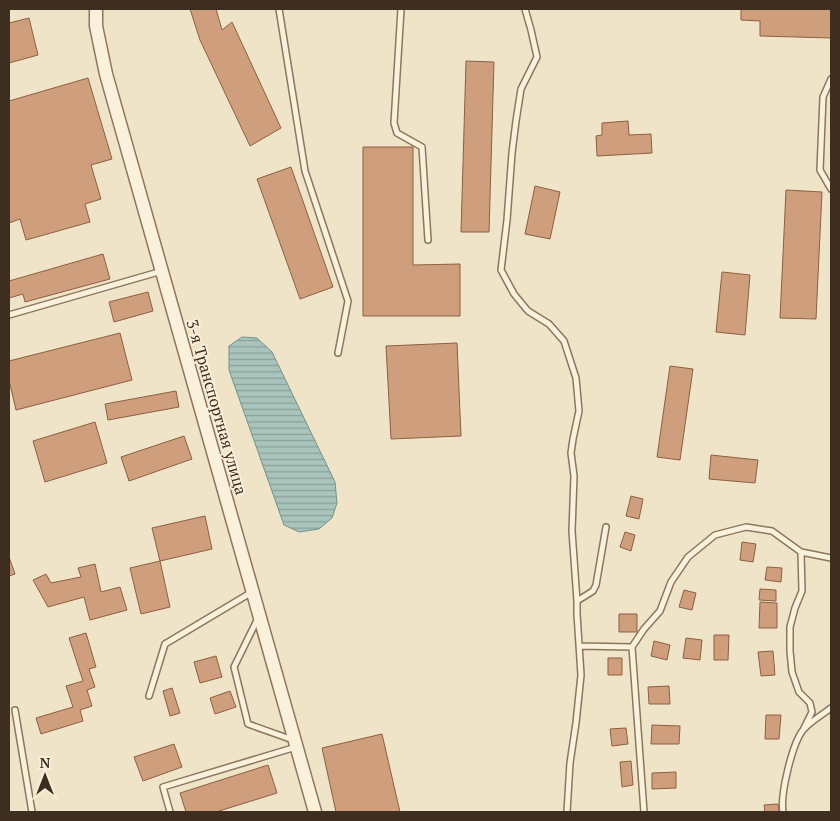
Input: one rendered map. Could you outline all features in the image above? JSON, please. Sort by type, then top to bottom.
[{"type":"street","name":"3-я Транспортная улица","points":[[96,9],[96,26],[106,74],[260,615],[313,812]]},
{"type":"lane","points":[[279,9],[305,171],[348,301],[338,353]]},
{"type":"lane","points":[[401,9],[394,123],[397,133],[422,147],[428,240]]},
{"type":"lane","points":[[525,9],[537,56],[521,90],[512,153],[501,270],[514,294],[528,311],[549,324],[564,341],[576,378],[579,411],[571,453],[574,476],[572,531],[580,646],[580,675],[570,763],[567,812]]},
{"type":"lane","points":[[831,79],[823,97],[820,170],[831,189]]},
{"type":"lane","points":[[9,315],[162,271]]},
{"type":"lane","points":[[577,601],[593,591],[596,585],[606,527]]},
{"type":"lane","points":[[644,812],[632,647],[644,629],[660,611],[671,582],[688,557],[715,535],[746,527],[772,531],[801,552],[831,558]]},
{"type":"lane","points":[[783,812],[782,805],[786,780],[795,747],[812,712],[810,703],[799,692],[792,672],[790,651],[790,627],[802,591],[801,552]]},
{"type":"lane","points":[[149,696],[165,644],[253,592]]},
{"type":"lane","points":[[260,615],[234,667],[248,724],[296,744]]},
{"type":"lane","points":[[580,646],[632,647]]},
{"type":"lane","points":[[803,730],[831,708]]},
{"type":"lane","points":[[15,710],[32,812]]},
{"type":"lane","points":[[170,812],[163,787],[296,744]]},
{"type":"water","points":[[242,337],[257,338],[272,352],[335,482],[337,503],[332,518],[319,529],[299,532],[284,525],[229,370],[229,346]]},
{"type":"building","points":[[190,9],[216,9],[222,30],[232,22],[281,128],[250,146],[200,40]]},
{"type":"building","points":[[741,9],[831,9],[831,38],[760,36],[760,21],[741,20]]},
{"type":"building","points":[[29,18],[38,55],[9,63],[9,23]]},
{"type":"building","points":[[466,61],[494,62],[489,232],[461,232]]},
{"type":"building","points":[[88,78],[112,159],[91,165],[101,199],[85,204],[90,222],[26,240],[20,219],[9,223],[9,101]]},
{"type":"building","points":[[628,121],[629,135],[651,134],[652,153],[597,156],[596,136],[602,135],[602,123]]},
{"type":"building","points":[[363,147],[413,147],[413,265],[460,264],[460,316],[363,316]]},
{"type":"building","points":[[291,167],[333,287],[300,299],[257,179]]},
{"type":"building","points":[[535,186],[560,192],[550,239],[525,234]]},
{"type":"building","points":[[786,190],[822,192],[816,319],[780,318]]},
{"type":"building","points":[[103,254],[110,279],[25,302],[23,294],[9,298],[9,281]]},
{"type":"building","points":[[722,272],[750,275],[745,335],[716,332]]},
{"type":"building","points":[[148,292],[153,311],[114,322],[109,302]]},
{"type":"building","points":[[120,333],[132,380],[16,410],[9,380],[9,361]]},
{"type":"building","points":[[457,343],[461,436],[391,439],[386,346]]},
{"type":"building","points":[[670,366],[693,369],[680,460],[657,457]]},
{"type":"building","points":[[176,391],[179,407],[108,420],[105,404]]},
{"type":"building","points":[[95,422],[107,463],[45,482],[33,441]]},
{"type":"building","points":[[184,436],[192,459],[129,481],[121,457]]},
{"type":"building","points":[[711,455],[758,460],[755,483],[709,479]]},
{"type":"building","points":[[631,496],[643,499],[639,519],[626,516]]},
{"type":"building","points":[[205,516],[212,549],[160,561],[152,528]]},
{"type":"building","points":[[625,532],[635,535],[631,551],[620,547]]},
{"type":"building","points":[[742,542],[756,544],[753,562],[740,560]]},
{"type":"building","points":[[9,557],[15,574],[9,576]]},
{"type":"building","points":[[160,561],[170,607],[141,614],[130,568]]},
{"type":"building","points":[[95,564],[101,592],[120,587],[127,610],[90,620],[84,597],[48,607],[33,580],[46,574],[51,583],[81,577],[78,568]]},
{"type":"building","points":[[767,567],[782,568],[781,582],[765,580]]},
{"type":"building","points":[[760,589],[776,590],[776,601],[759,600]]},
{"type":"building","points":[[684,590],[696,593],[692,610],[679,607]]},
{"type":"building","points":[[760,602],[777,603],[777,628],[759,628]]},
{"type":"building","points":[[619,614],[637,614],[637,632],[619,632]]},
{"type":"building","points":[[86,633],[96,667],[89,669],[95,687],[87,690],[92,706],[80,710],[83,721],[41,734],[36,718],[73,707],[66,686],[83,681],[69,638]]},
{"type":"building","points":[[714,635],[729,635],[728,660],[714,660]]},
{"type":"building","points":[[686,638],[702,640],[700,660],[683,658]]},
{"type":"building","points":[[654,641],[670,645],[667,660],[651,656]]},
{"type":"building","points":[[773,651],[775,675],[761,676],[758,652]]},
{"type":"building","points":[[216,656],[222,677],[200,683],[194,662]]},
{"type":"building","points":[[608,658],[622,658],[622,675],[608,675]]},
{"type":"building","points":[[669,686],[670,704],[649,704],[648,687]]},
{"type":"building","points":[[172,688],[180,713],[170,716],[163,691]]},
{"type":"building","points":[[230,691],[236,707],[215,714],[210,698]]},
{"type":"building","points":[[766,715],[781,715],[779,739],[765,739]]},
{"type":"building","points":[[652,725],[680,726],[679,744],[651,744]]},
{"type":"building","points":[[626,728],[628,744],[612,746],[610,729]]},
{"type":"building","points":[[382,734],[400,812],[336,812],[322,748]]},
{"type":"building","points":[[174,744],[182,767],[143,781],[134,757]]},
{"type":"building","points":[[631,761],[633,785],[622,787],[620,762]]},
{"type":"building","points":[[268,765],[277,793],[216,812],[186,812],[180,793]]},
{"type":"building","points":[[676,772],[676,788],[652,789],[652,773]]},
{"type":"building","points":[[778,804],[779,812],[765,812],[764,805]]}]
